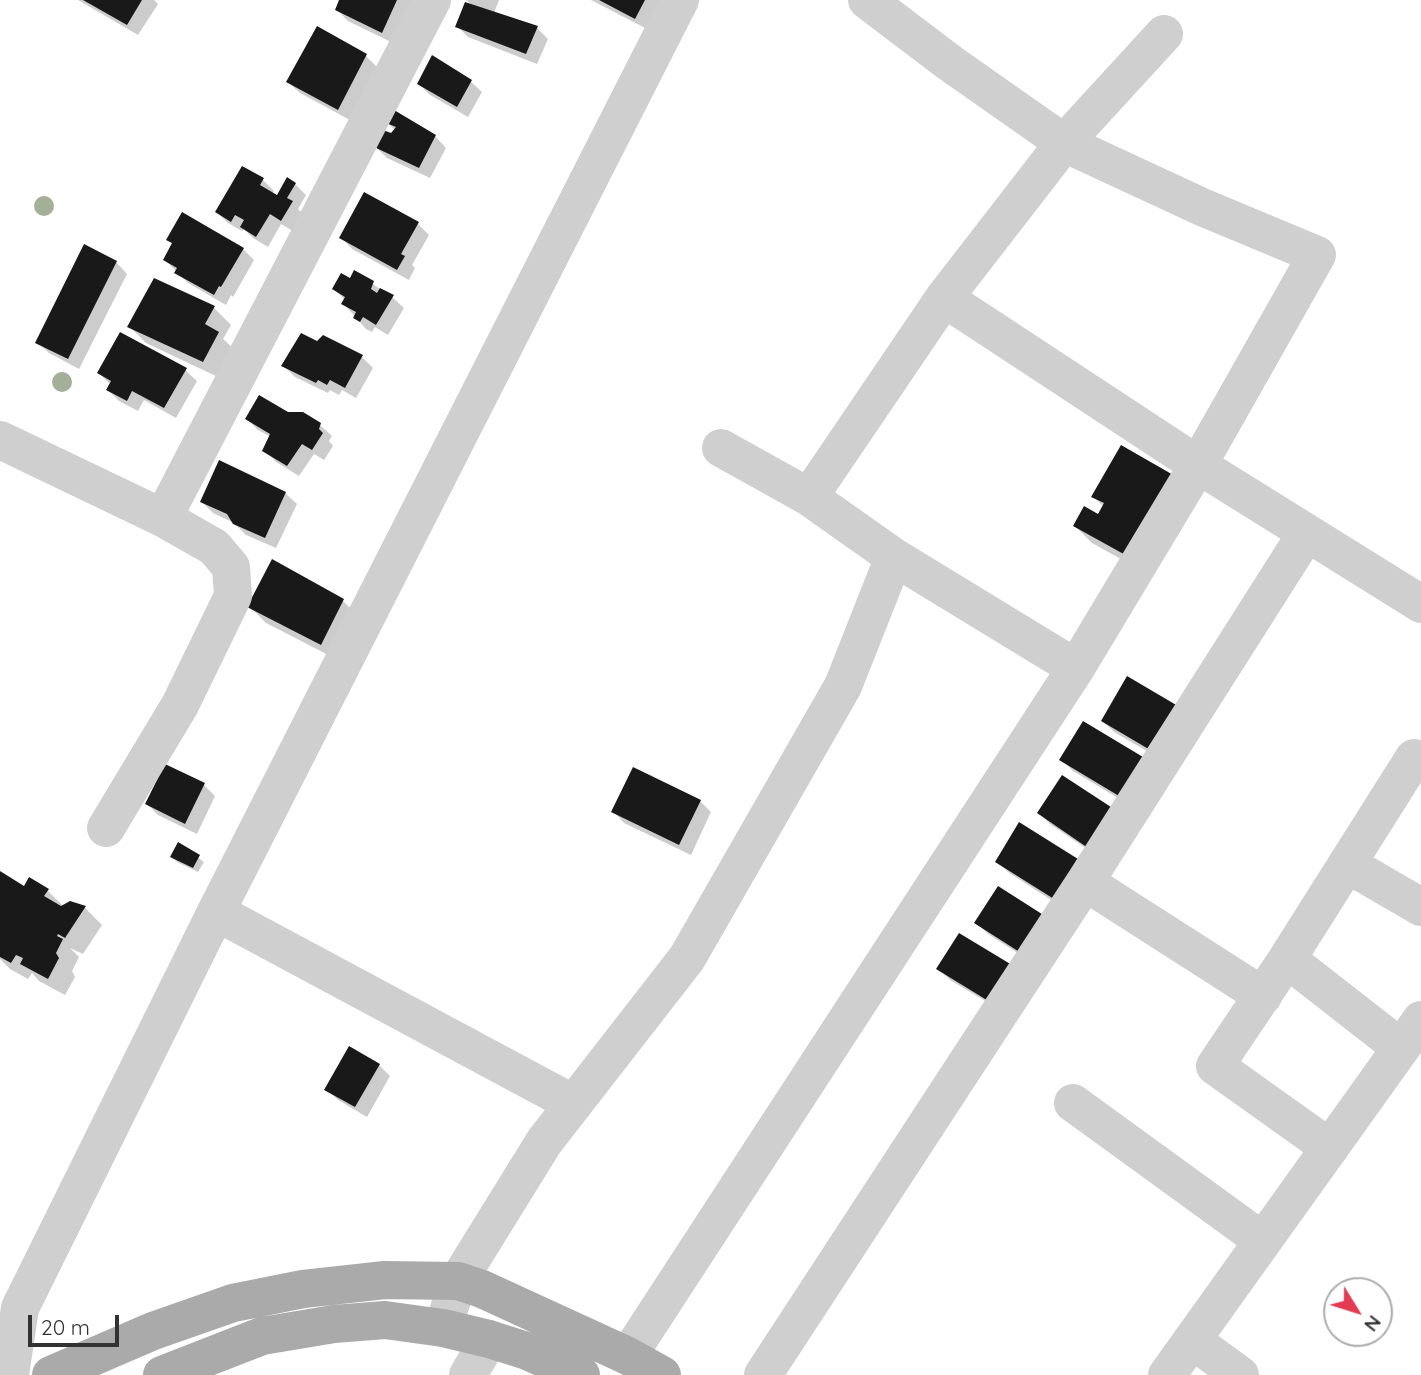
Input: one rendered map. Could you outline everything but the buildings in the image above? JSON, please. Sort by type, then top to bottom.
[{"type":"main road","points":[[51,1375],[153,1331],[233,1303],[303,1289],[385,1280],[458,1281],[492,1293],[628,1356],[662,1375]]},
{"type":"main road","points":[[162,1375],[262,1336],[334,1324],[385,1320],[443,1328],[489,1339],[527,1351],[581,1375]]},
{"type":"street","points":[[163,518],[432,0]]},
{"type":"street","points":[[10,1375],[20,1308],[216,912],[680,0]]},
{"type":"street","points":[[628,1356],[1076,668],[1198,465],[1317,256],[1202,207],[1064,143],[950,63],[867,0]]},
{"type":"street","points":[[809,497],[944,298],[1064,143],[1164,34]]},
{"type":"street","points":[[944,298],[1198,465],[1421,604]]},
{"type":"street","points":[[0,440],[163,518],[214,547],[231,567],[233,596],[180,705],[106,828]]},
{"type":"street","points":[[721,448],[809,497],[894,557],[1076,668]]},
{"type":"street","points":[[763,1375],[1085,882],[1307,534]]},
{"type":"street","points":[[443,1328],[458,1281],[544,1142],[687,958],[843,685],[894,557]]},
{"type":"street","points":[[1330,1148],[1215,1066],[1287,959],[1414,758]]},
{"type":"street","points":[[1347,864],[1421,907]]},
{"type":"street","points":[[1085,882],[1263,996]]},
{"type":"street","points":[[216,912],[574,1104]]},
{"type":"street","points":[[1167,1375],[1411,1034],[1287,959]]},
{"type":"street","points":[[1073,1103],[1263,1241]]},
{"type":"street","points":[[468,1375],[489,1339]]},
{"type":"street","points":[[1192,1340],[1240,1375]]}]
